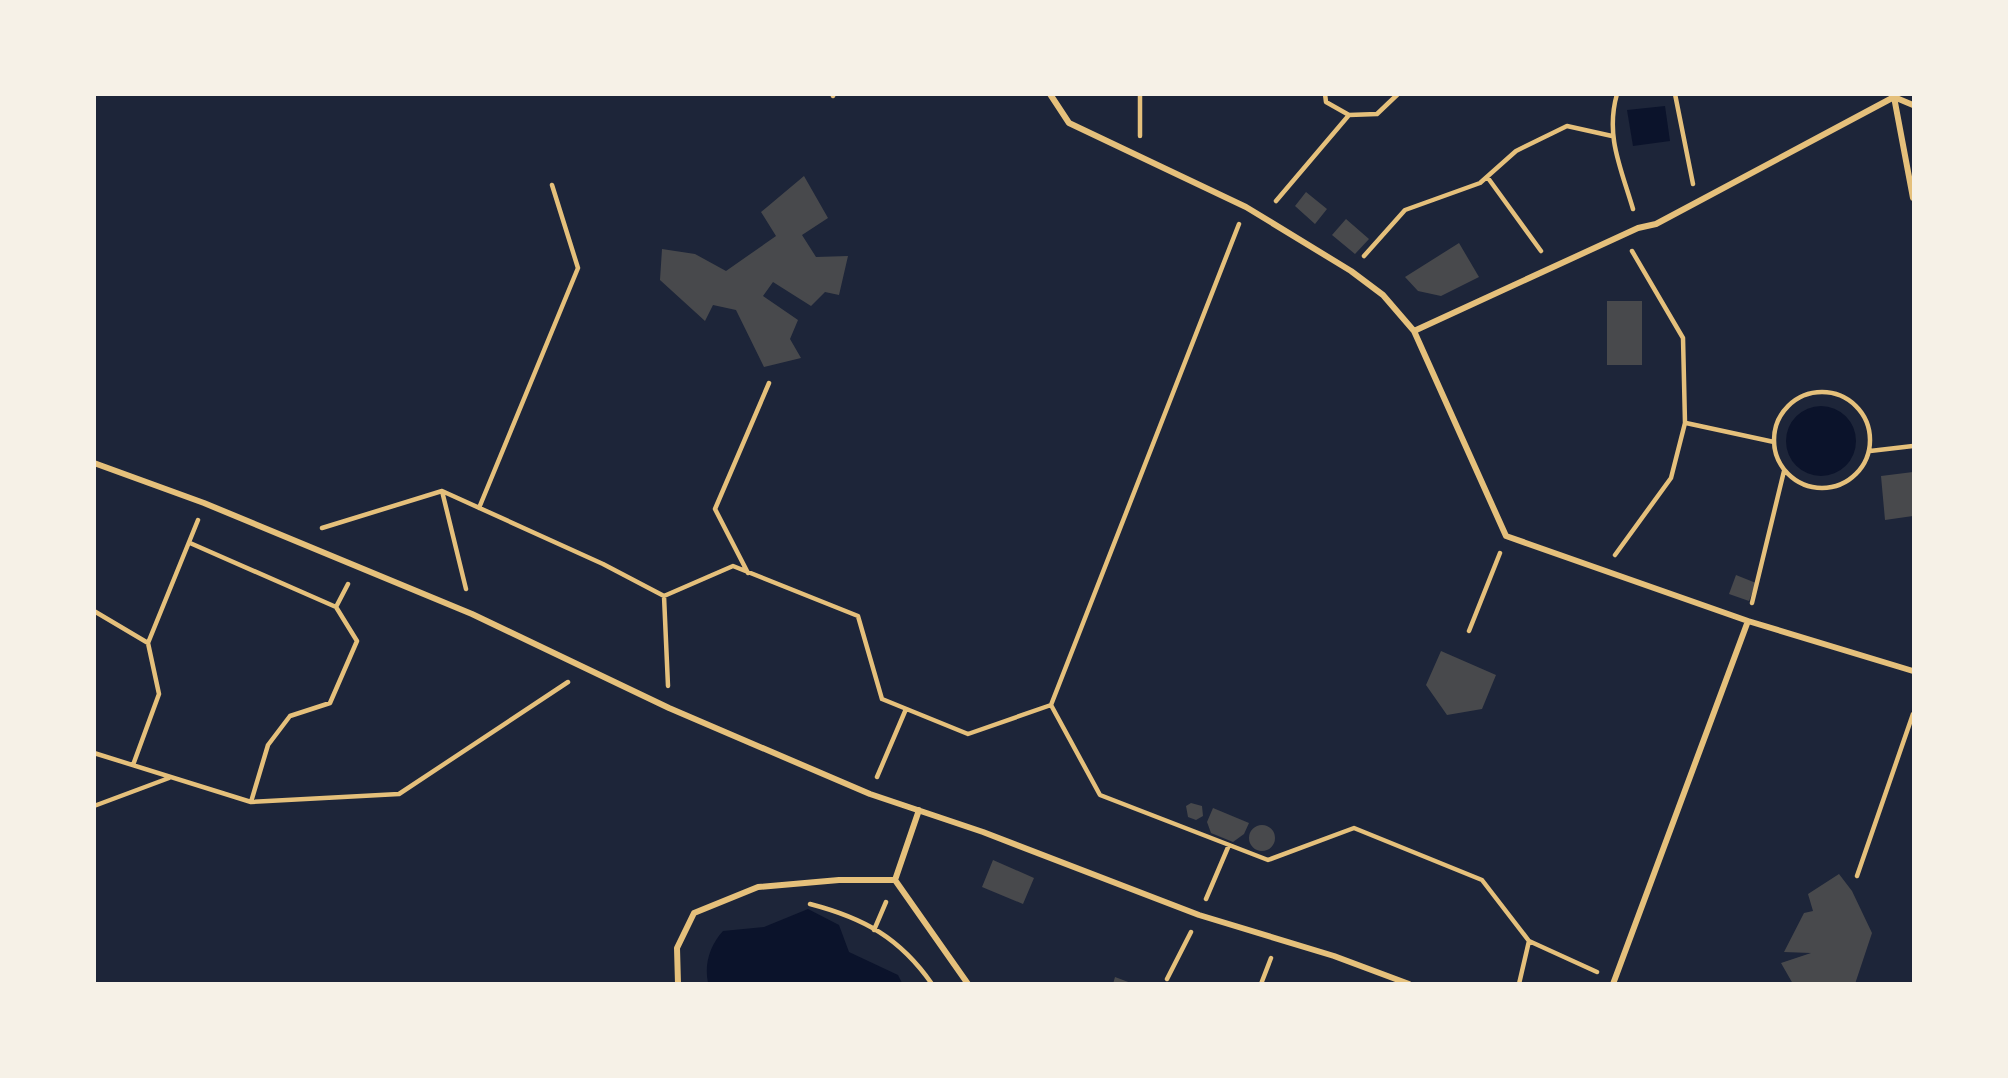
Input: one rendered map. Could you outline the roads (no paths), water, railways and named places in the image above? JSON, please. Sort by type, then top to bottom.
[{"type":"street","points":[[1050,94],[1069,123],[1246,207],[1351,271],[1383,295],[1414,331],[1506,536],[1748,621],[1913,671]]},
{"type":"street","points":[[1414,331],[1622,235],[1656,224],[1894,97]]},
{"type":"street","points":[[1894,97],[1913,105]]},
{"type":"street","points":[[1894,97],[1913,198]]},
{"type":"street","points":[[94,463],[204,503],[472,614],[669,708],[870,793],[1199,915],[1334,956],[1409,984]]},
{"type":"street","points":[[1613,982],[1748,621]]},
{"type":"street","points":[[895,880],[919,810]]},
{"type":"street","points":[[678,984],[677,948],[694,913],[758,887],[839,880],[895,880]]},
{"type":"street","points":[[895,880],[968,984]]}]
